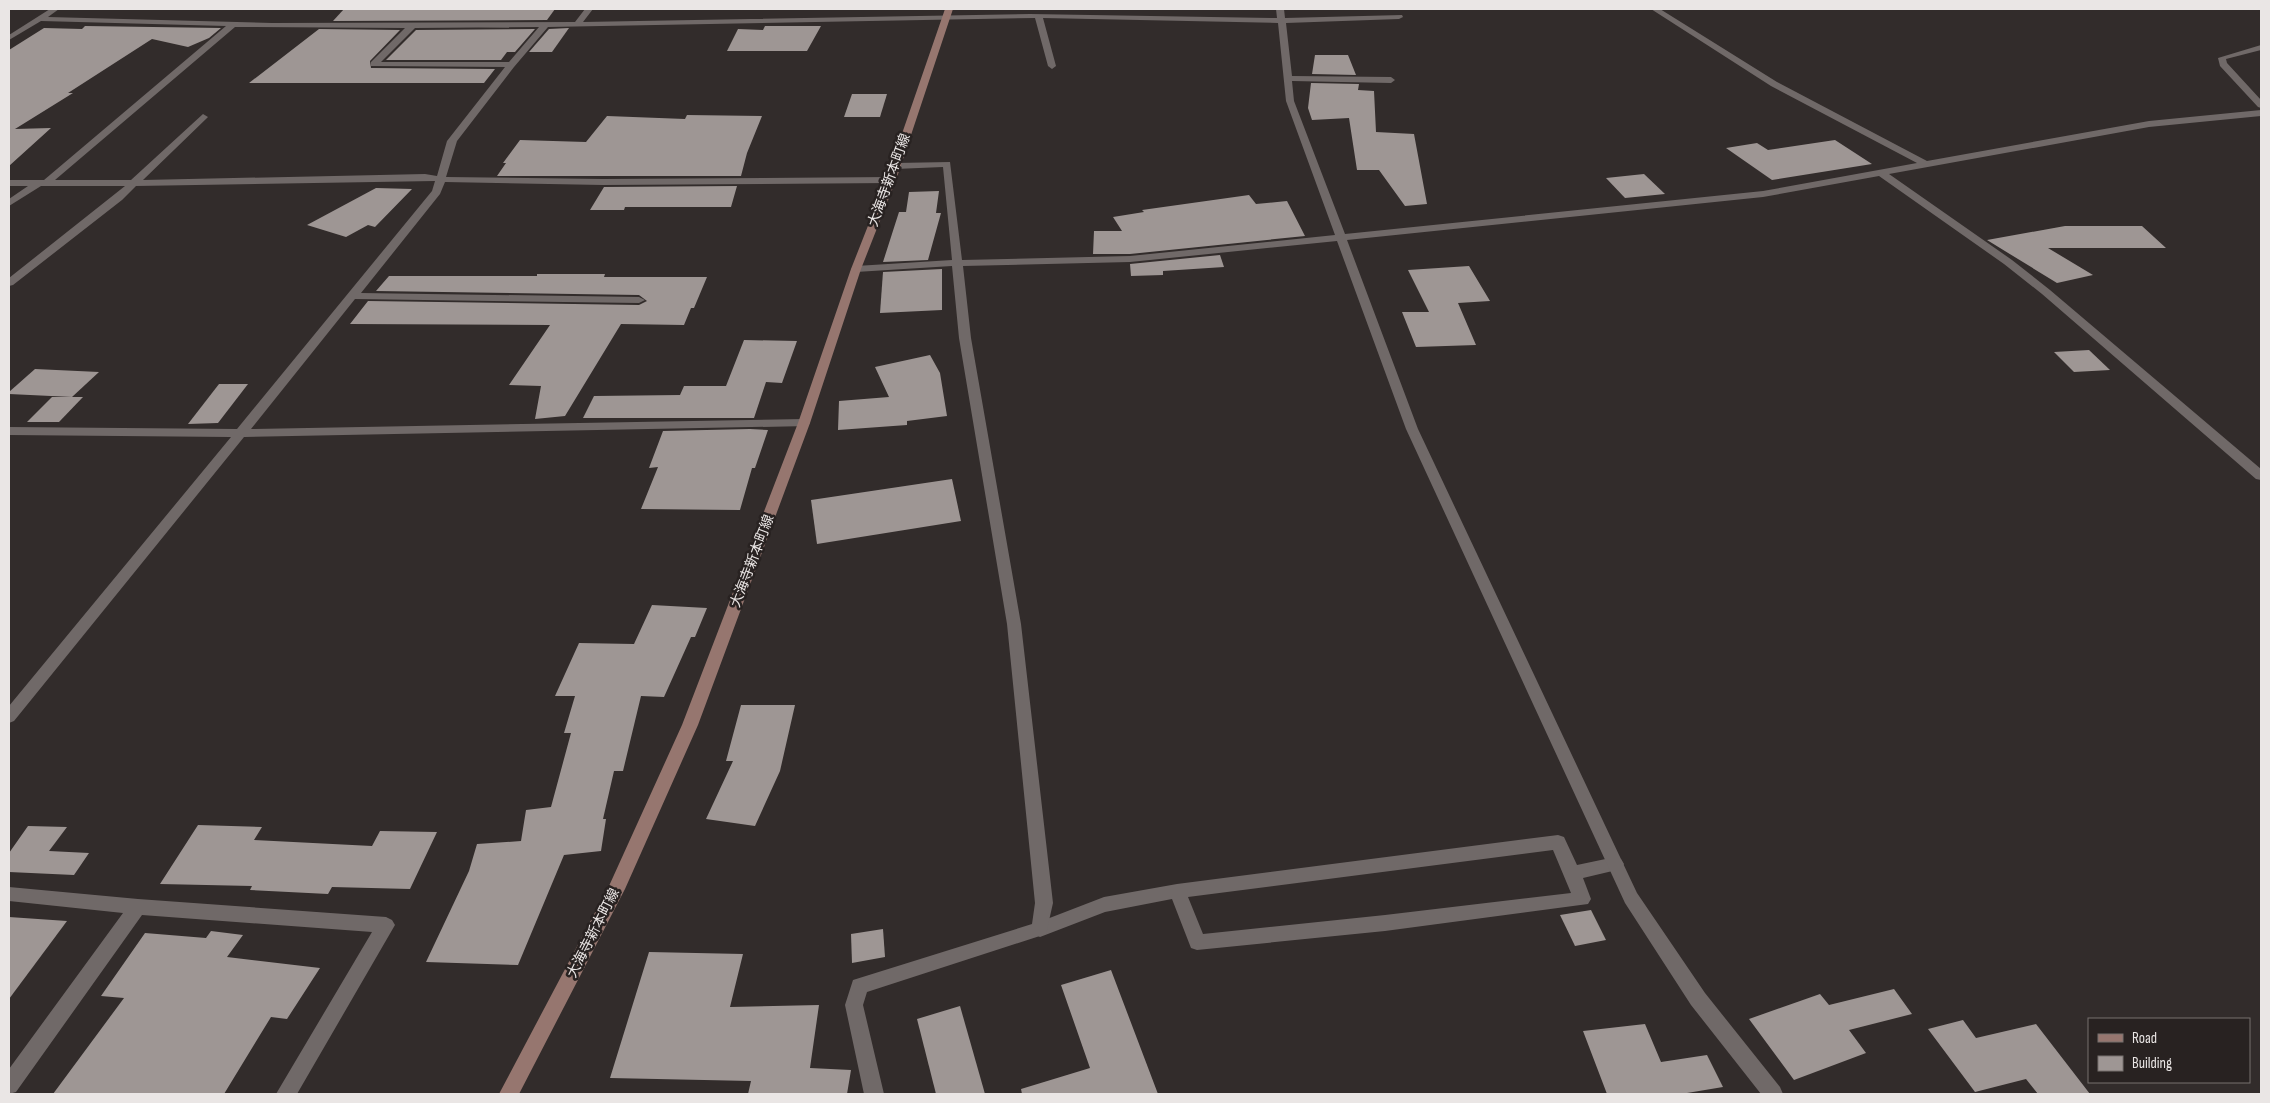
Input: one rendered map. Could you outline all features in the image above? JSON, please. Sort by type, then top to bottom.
[{"type":"main road","name":"大海寺新本町線","points":[[509,1094],[616,889],[690,725],[804,423],[856,269],[891,180],[947,14]]},
{"type":"street","points":[[9,38],[55,9]]},
{"type":"street","points":[[578,24],[589,9]]},
{"type":"street","points":[[1280,9],[1290,101],[1412,429],[1631,898],[1698,999],[1773,1094]]},
{"type":"street","points":[[1347,9],[1355,21]]},
{"type":"street","points":[[1655,9],[1774,84],[1925,164]]},
{"type":"street","points":[[40,19],[235,23],[578,24],[947,14],[1281,21],[1355,21],[1399,17]]},
{"type":"street","points":[[1038,16],[1052,66]]},
{"type":"street","points":[[9,203],[41,184],[235,23]]},
{"type":"street","points":[[12,710],[242,433],[436,192],[452,141],[511,65],[547,23]]},
{"type":"street","points":[[414,24],[374,64],[511,65]]},
{"type":"street","points":[[2261,47],[2222,58],[2223,64],[2261,105]]},
{"type":"street","points":[[1287,78],[1391,80]]},
{"type":"street","points":[[856,269],[957,263],[1130,259],[1763,194],[2149,124],[2261,113]]},
{"type":"street","points":[[9,283],[118,198],[203,117]]},
{"type":"street","points":[[895,166],[947,164],[965,338],[1014,624],[1044,902],[1040,929]]},
{"type":"street","points":[[1880,173],[2008,262],[2046,292],[2261,476]]},
{"type":"street","points":[[9,183],[133,183],[425,177],[441,180],[603,182],[891,180]]},
{"type":"street","points":[[351,296],[639,300]]},
{"type":"street","points":[[9,431],[242,433],[804,423]]},
{"type":"street","points":[[874,1094],[854,1005],[860,986],[1040,929],[1104,905],[1177,891],[1558,842],[1582,899],[1385,923],[1198,942],[1177,891]]},
{"type":"street","points":[[1572,873],[1615,864]]},
{"type":"street","points":[[9,894],[138,907],[386,925],[286,1094]]},
{"type":"street","points":[[9,1085],[138,907]]},
{"type":"building","points":[[344,9],[555,9],[547,20],[333,21]]},
{"type":"building","points":[[85,26],[221,28],[209,38],[188,47],[152,39],[68,93],[73,93],[15,129],[51,128],[9,166],[9,50],[44,28],[82,29]]},
{"type":"building","points":[[765,26],[821,26],[807,51],[727,51],[738,29],[763,30]]},
{"type":"building","points":[[569,28],[552,52],[529,52],[549,29]]},
{"type":"building","points":[[319,29],[400,30],[370,61],[371,68],[495,69],[484,83],[249,83]]},
{"type":"building","points":[[535,29],[515,52],[507,52],[501,60],[386,60],[416,30]]},
{"type":"building","points":[[1315,55],[1348,55],[1356,75],[1312,74]]},
{"type":"building","points":[[1311,83],[1359,84],[1358,90],[1374,91],[1376,132],[1414,134],[1427,204],[1405,206],[1379,170],[1357,170],[1349,118],[1312,120],[1308,108]]},
{"type":"building","points":[[852,94],[887,94],[880,117],[844,117]]},
{"type":"building","points":[[687,115],[762,116],[747,153],[741,176],[497,176],[506,163],[503,163],[520,140],[586,142],[607,116],[685,119]]},
{"type":"building","points":[[1835,140],[1872,164],[1772,180],[1726,148],[1757,143],[1768,150]]},
{"type":"building","points":[[1644,174],[1665,194],[1625,198],[1606,178]]},
{"type":"building","points":[[737,186],[731,207],[625,207],[624,210],[590,210],[604,187]]},
{"type":"building","points":[[376,188],[412,189],[375,227],[368,225],[346,237],[307,225]]},
{"type":"building","points":[[939,191],[936,213],[941,213],[928,260],[883,262],[899,212],[906,212],[909,192]]},
{"type":"building","points":[[1249,195],[1256,204],[1287,201],[1305,236],[1130,254],[1093,254],[1094,231],[1122,231],[1113,217],[1144,212],[1142,210]]},
{"type":"building","points":[[2065,226],[2142,226],[2166,248],[2048,248],[2093,275],[2057,283],[1987,240]]},
{"type":"building","points":[[1220,255],[1224,267],[1163,271],[1163,275],[1131,276],[1130,264]]},
{"type":"building","points":[[1469,266],[1490,301],[1458,303],[1476,345],[1416,347],[1402,312],[1429,312],[1408,270]]},
{"type":"building","points":[[942,269],[942,310],[880,313],[883,272]]},
{"type":"building","points":[[537,274],[605,274],[604,277],[707,277],[694,308],[691,308],[684,325],[621,324],[565,416],[535,419],[541,386],[509,385],[550,325],[350,324],[368,301],[639,305],[647,301],[639,295],[376,291],[389,276],[537,276]]},
{"type":"building","points":[[744,340],[797,341],[782,383],[766,382],[754,418],[583,418],[594,396],[680,395],[684,386],[726,386]]},
{"type":"building","points":[[2089,350],[2110,370],[2074,372],[2054,352]]},
{"type":"building","points":[[930,355],[940,373],[947,416],[907,421],[907,425],[838,430],[839,401],[889,397],[875,367]]},
{"type":"building","points":[[35,369],[99,372],[72,397],[9,394]]},
{"type":"building","points":[[219,384],[248,384],[218,423],[188,424]]},
{"type":"building","points":[[52,397],[83,397],[59,422],[27,422]]},
{"type":"building","points":[[768,430],[755,468],[752,468],[740,510],[641,509],[658,467],[649,468],[663,431]]},
{"type":"building","points":[[952,479],[961,521],[817,544],[811,500]]},
{"type":"building","points":[[652,605],[707,608],[695,637],[691,637],[664,697],[641,696],[623,771],[614,771],[603,819],[606,819],[601,851],[564,855],[518,965],[426,962],[469,871],[477,844],[521,841],[526,810],[551,807],[571,733],[564,733],[575,696],[555,696],[579,643],[634,644]]},
{"type":"building","points":[[741,705],[795,705],[780,771],[755,826],[706,819],[733,761],[726,761]]},
{"type":"building","points":[[198,825],[262,827],[254,840],[372,846],[380,831],[437,832],[410,889],[332,887],[328,894],[250,890],[252,886],[160,884]]},
{"type":"building","points":[[28,826],[67,827],[49,851],[89,853],[74,875],[9,872],[9,853]]},
{"type":"building","points":[[1591,910],[1606,940],[1575,946],[1560,915]]},
{"type":"building","points":[[9,917],[67,921],[9,999]]},
{"type":"building","points":[[883,929],[885,957],[852,963],[851,934]]},
{"type":"building","points":[[211,931],[243,935],[227,957],[320,968],[287,1019],[271,1017],[224,1094],[53,1094],[124,998],[101,996],[145,933],[206,938]]},
{"type":"building","points":[[649,952],[743,954],[730,1007],[819,1005],[810,1068],[851,1070],[847,1094],[748,1094],[751,1081],[610,1078]]},
{"type":"building","points":[[1111,970],[1158,1094],[1022,1094],[1021,1089],[1090,1068],[1061,985]]},
{"type":"building","points":[[1894,989],[1912,1014],[1849,1030],[1866,1053],[1794,1080],[1749,1019],[1820,994],[1829,1005]]},
{"type":"building","points":[[960,1006],[985,1094],[936,1094],[917,1019]]},
{"type":"building","points":[[1963,1020],[1976,1038],[2036,1024],[2090,1094],[2038,1094],[2026,1079],[1975,1092],[1928,1029]]},
{"type":"building","points":[[1645,1024],[1661,1062],[1707,1055],[1723,1087],[1681,1094],[1607,1094],[1583,1031]]}]
